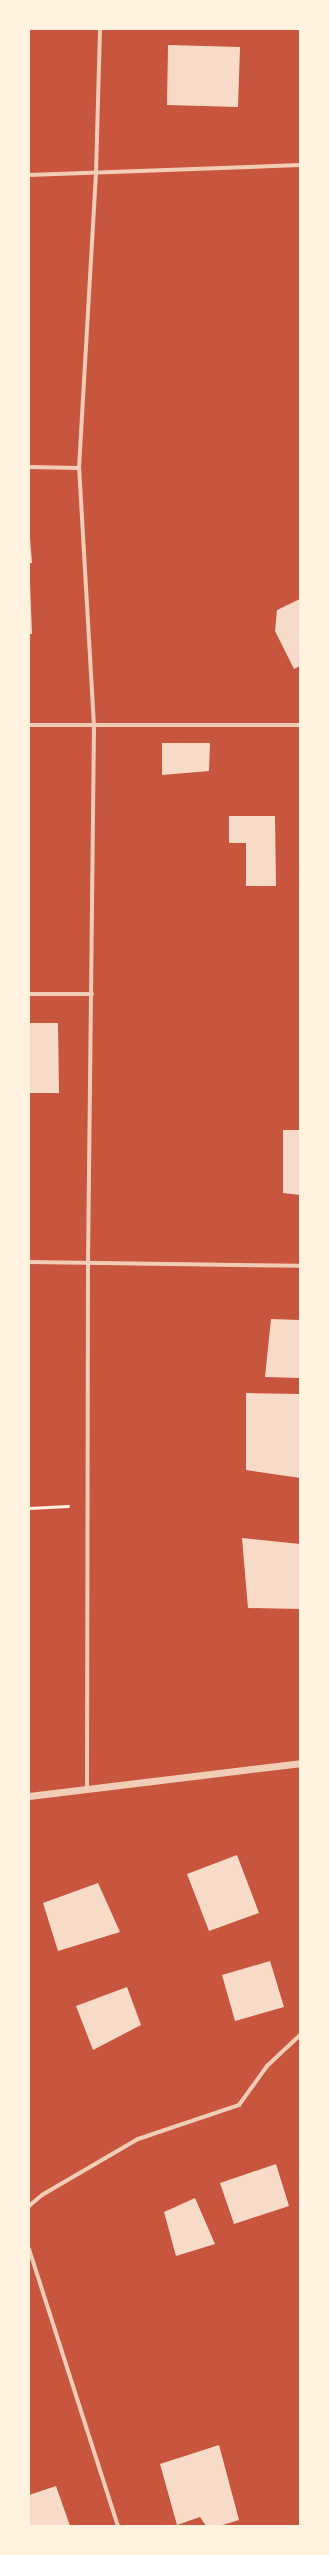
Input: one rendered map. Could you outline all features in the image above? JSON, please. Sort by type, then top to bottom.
[{"type":"street","points":[[87,1789],[86,1506],[94,726],[79,468],[96,173],[100,29]]},
{"type":"street","points":[[29,174],[96,173],[300,165]]},
{"type":"street","points":[[29,467],[79,468]]},
{"type":"street","points":[[29,725],[300,725]]},
{"type":"street","points":[[29,994],[92,994]]},
{"type":"street","points":[[29,1262],[300,1266]]},
{"type":"street","points":[[29,1796],[300,1763]]},
{"type":"street","points":[[29,2206],[42,2195],[138,2139],[239,2105],[267,2066],[300,2035]]},
{"type":"street","points":[[29,2248],[118,2526]]},
{"type":"path","points":[[29,1508],[86,1506]]},
{"type":"building","points":[[168,45],[240,47],[238,107],[167,105]]},
{"type":"building","points":[[29,526],[32,563],[29,563]]},
{"type":"building","points":[[30,583],[32,634],[29,634]]},
{"type":"building","points":[[300,599],[300,666],[294,669],[275,631],[277,610]]},
{"type":"building","points":[[162,743],[210,743],[209,771],[162,775]]},
{"type":"building","points":[[229,816],[275,816],[276,886],[246,886],[246,843],[229,843]]},
{"type":"building","points":[[29,1023],[58,1023],[59,1093],[29,1093]]},
{"type":"building","points":[[283,1130],[300,1130],[300,1195],[283,1193]]},
{"type":"building","points":[[271,1319],[300,1320],[300,1378],[265,1377]]},
{"type":"building","points":[[246,1393],[300,1394],[300,1478],[246,1470]]},
{"type":"building","points":[[242,1538],[300,1544],[300,1609],[248,1608]]},
{"type":"building","points":[[237,1855],[259,1913],[209,1931],[187,1874]]},
{"type":"building","points":[[98,1883],[120,1932],[58,1951],[43,1903]]},
{"type":"building","points":[[270,1961],[284,2007],[235,2021],[222,1975]]},
{"type":"building","points":[[127,1987],[141,2025],[93,2050],[76,2006]]},
{"type":"building","points":[[276,2164],[289,2206],[234,2224],[220,2183]]},
{"type":"building","points":[[195,2198],[215,2244],[176,2256],[164,2212]]},
{"type":"building","points":[[219,2445],[239,2520],[219,2526],[206,2526],[200,2517],[177,2525],[160,2464]]},
{"type":"building","points":[[56,2486],[70,2526],[29,2526],[29,2495]]}]
